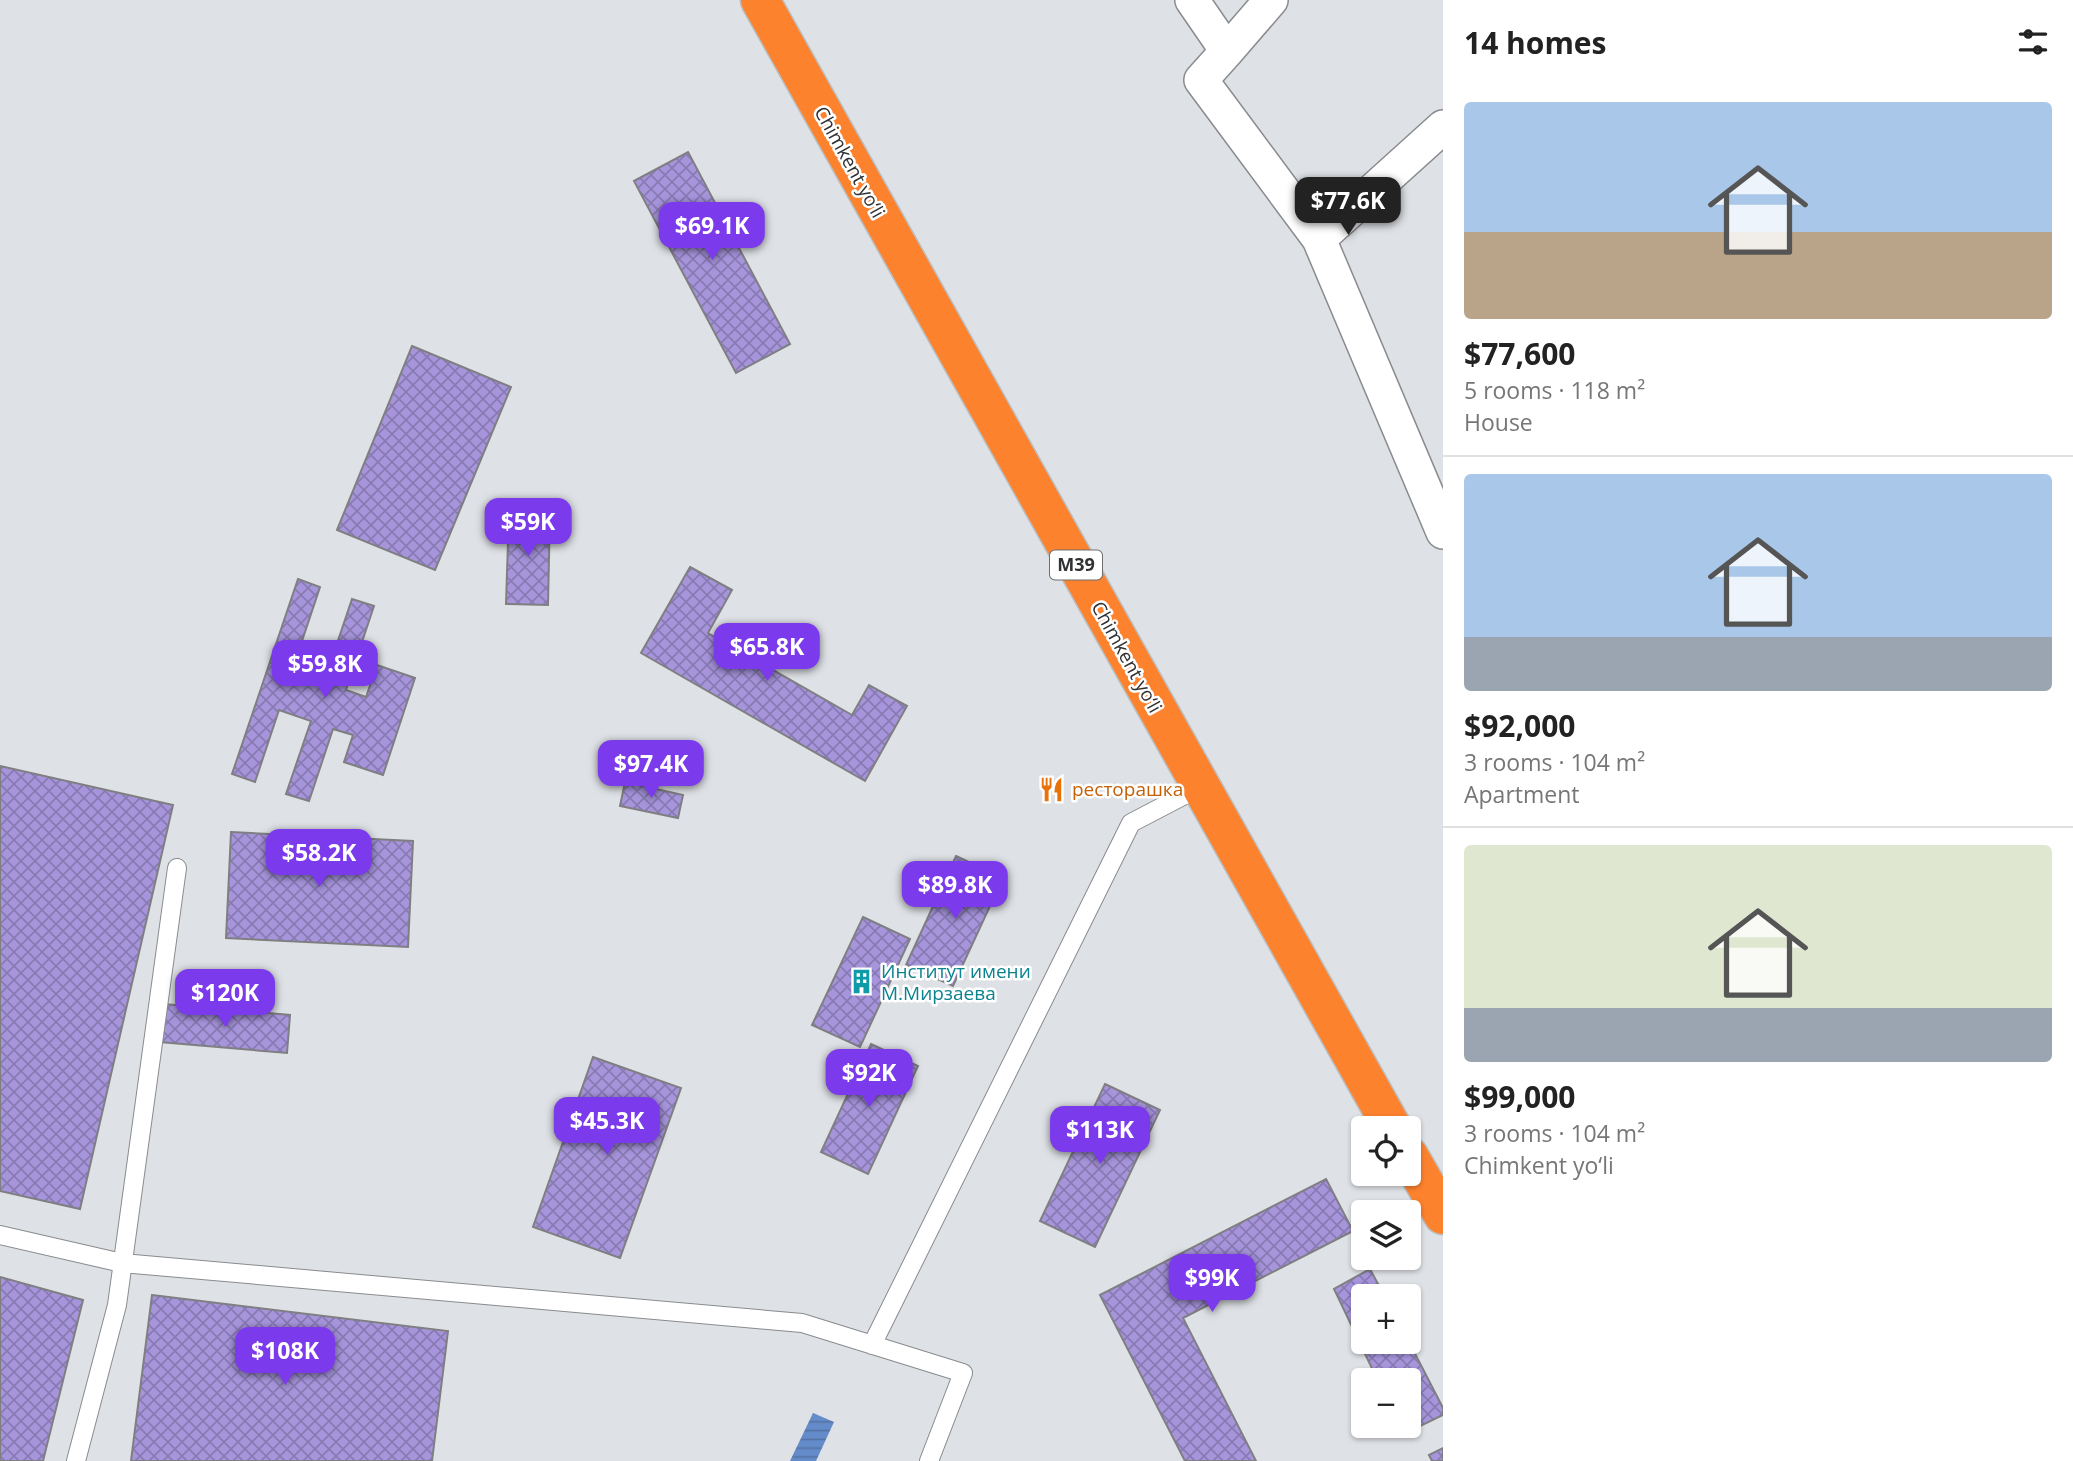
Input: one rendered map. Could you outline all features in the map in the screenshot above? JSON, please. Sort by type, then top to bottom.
[{"type":"highway","name":"Chimkent yo‘li","points":[[760,0],[1386,1116]]},
{"type":"highway","points":[[1421,1177],[1443,1215]]},
{"type":"street","points":[[1192,0],[1227,51]]},
{"type":"street","points":[[1271,0],[1201,80],[1320,240],[1443,532]]},
{"type":"street","points":[[1320,240],[1443,127]]},
{"type":"lane","points":[[872,1345],[1131,823],[1200,787]]},
{"type":"lane","points":[[76,1461],[117,1305],[177,867]]},
{"type":"lane","points":[[0,1236],[122,1263],[802,1323],[963,1373],[929,1461]]},
{"type":"water","points":[[813,1413],[834,1422],[816,1461],[790,1461]]},
{"type":"building","points":[[688,152],[790,344],[736,373],[634,181]]},
{"type":"building","points":[[412,346],[511,387],[435,570],[337,530]]},
{"type":"building","points":[[509,511],[550,512],[548,605],[506,604]]},
{"type":"building","points":[[690,567],[732,590],[708,633],[852,715],[869,685],[907,706],[865,781],[641,653]]},
{"type":"building","points":[[298,579],[320,587],[292,671],[324,682],[352,599],[374,606],[346,690],[366,697],[377,665],[415,678],[383,775],[344,762],[353,735],[333,729],[309,801],[286,794],[311,721],[279,710],[255,782],[232,774]]},
{"type":"building","points":[[0,766],[173,805],[80,1209],[0,1191]]},
{"type":"building","points":[[625,782],[683,795],[678,818],[620,806]]},
{"type":"building","points":[[231,832],[413,841],[408,947],[226,938]]},
{"type":"building","points":[[956,856],[1003,878],[953,986],[906,965]]},
{"type":"building","name":"Институт имени М.Мирзаева","points":[[863,917],[910,939],[860,1047],[812,1025]]},
{"type":"building","points":[[164,1004],[290,1015],[287,1053],[160,1042]]},
{"type":"building","points":[[871,1044],[918,1066],[868,1174],[821,1152]]},
{"type":"building","points":[[593,1057],[681,1088],[620,1258],[533,1227]]},
{"type":"building","points":[[1105,1084],[1160,1110],[1095,1247],[1040,1221]]},
{"type":"building","points":[[1326,1179],[1351,1227],[1351,1232],[1183,1318],[1256,1461],[1185,1461],[1100,1295]]},
{"type":"building","points":[[1368,1270],[1378,1284],[1351,1284],[1351,1325],[1334,1289]]},
{"type":"building","points":[[0,1277],[83,1300],[43,1461],[0,1461]]},
{"type":"building","points":[[152,1295],[448,1331],[432,1461],[131,1461]]},
{"type":"building","points":[[1365,1354],[1415,1354],[1443,1408],[1443,1415],[1421,1426],[1421,1368],[1372,1368]]},
{"type":"building","points":[[1443,1448],[1443,1461],[1432,1461],[1429,1455]]},
{"type":"place","name":"ресторашка","points":[[1052,789]]},
{"type":"place","name":"Институт имени М.Мирзаева","points":[[861,982]]}]
